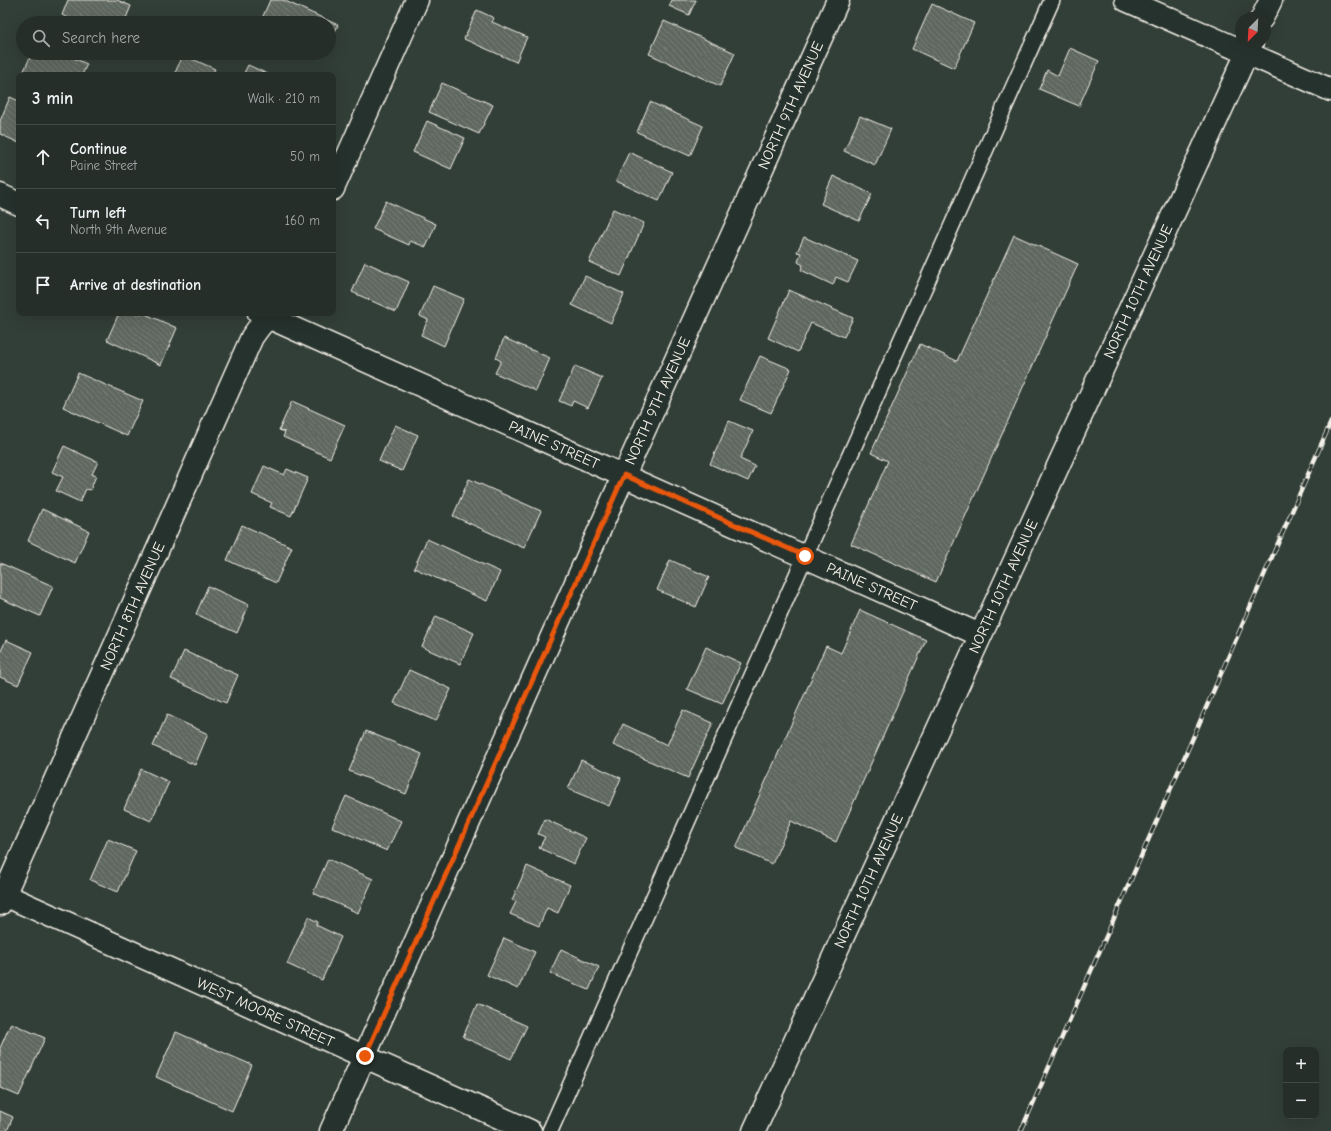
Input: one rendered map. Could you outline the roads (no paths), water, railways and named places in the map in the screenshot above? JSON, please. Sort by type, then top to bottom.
[{"type":"street","points":[[336,182],[418,0]]},
{"type":"street","name":"NORTH 9TH AVENUE","points":[[331,1131],[838,0]]},
{"type":"street","points":[[1126,0],[1235,42]]},
{"type":"street","points":[[1265,12],[1271,0]]},
{"type":"street","name":"NORTH 10TH AVENUE","points":[[754,1131],[1249,48]]},
{"type":"street","points":[[1251,48],[1331,90]]},
{"type":"street","points":[[0,195],[16,203]]},
{"type":"street","name":"NORTH 8TH AVENUE","points":[[1,897],[252,337],[266,316]]},
{"type":"street","name":"PAINE STREET","points":[[271,316],[980,635]]},
{"type":"street","name":"WEST MOORE STREET","points":[[1,897],[365,1056],[530,1131]]},
{"type":"lane","points":[[550,1131],[1052,0]]},
{"type":"railway","points":[[1021,1131],[1331,422]]}]
